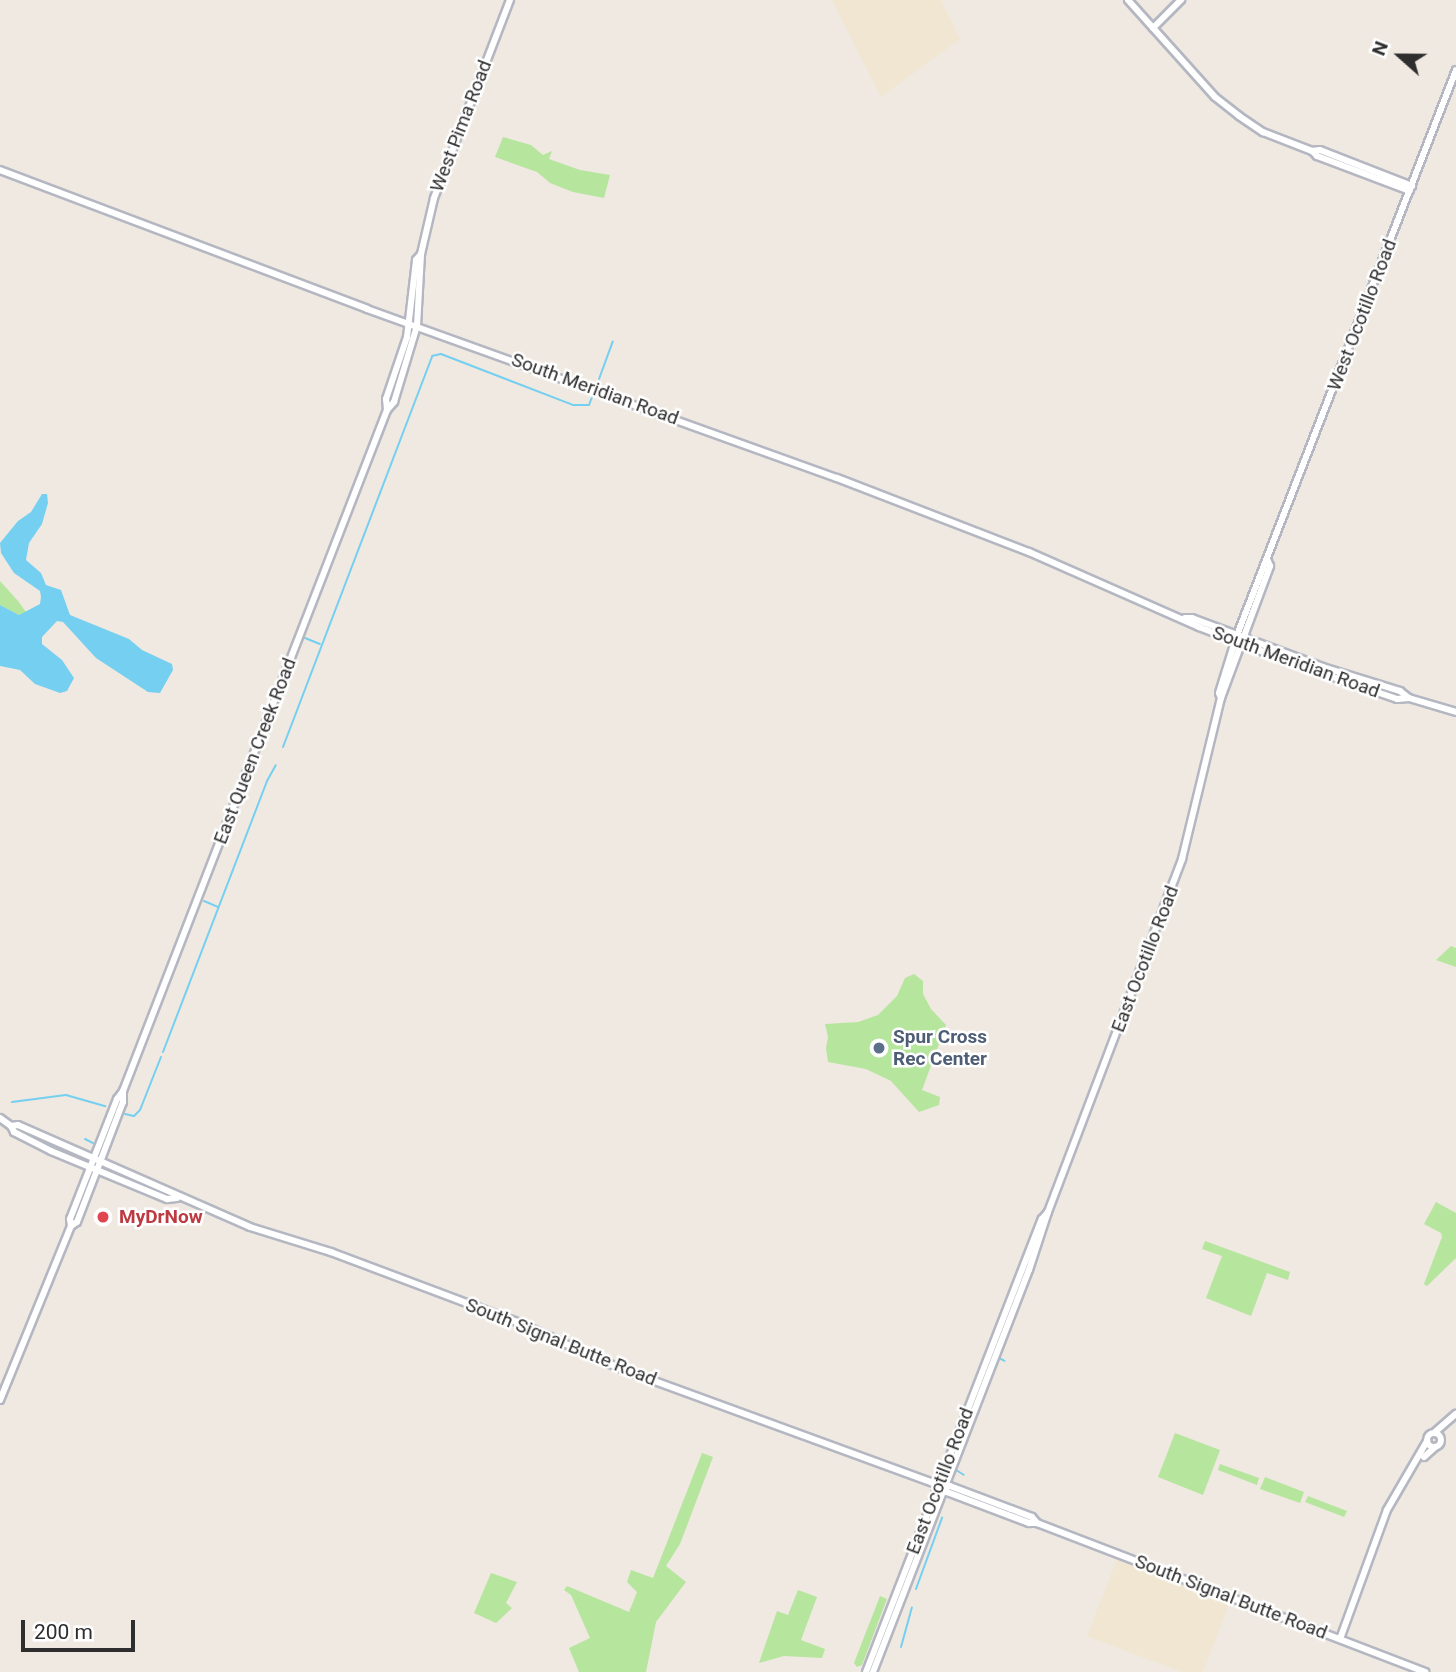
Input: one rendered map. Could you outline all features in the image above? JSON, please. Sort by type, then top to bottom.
[{"type":"street","name":"West Pima Road","points":[[413,324],[421,254],[437,188],[510,0]]},
{"type":"street","points":[[1128,0],[1230,110],[1263,132],[1312,151],[1317,156],[1411,189]]},
{"type":"street","points":[[1153,28],[1181,0]]},
{"type":"street","name":"West Ocotillo Road","points":[[1221,698],[1219,693],[1268,561],[1456,70]]},
{"type":"street","points":[[1312,151],[1320,150],[1411,189]]},
{"type":"street","name":"South Meridian Road","points":[[0,170],[837,478],[1029,552],[1239,639],[1400,691],[1409,698],[1454,715]]},
{"type":"street","name":"East Queen Creek Road","points":[[0,1400],[71,1226],[70,1219],[98,1160],[117,1099],[123,1091],[387,410],[394,402],[413,324]]},
{"type":"street","name":"East Ocotillo Road","points":[[866,1672],[1029,1270],[1048,1212],[1182,859],[1221,698]]},
{"type":"street","name":"South Signal Butte Road","points":[[0,1118],[23,1138],[167,1199],[177,1198],[250,1227],[331,1252],[517,1322],[619,1368],[941,1486],[947,1492],[1029,1523],[1037,1523],[1425,1672]]},
{"type":"street","name":"South Signal Butte Road","points":[[11,1126],[18,1125],[171,1190],[177,1198]]},
{"type":"street","points":[[1340,1639],[1387,1510],[1429,1435],[1456,1414]]},
{"type":"street","points":[[1340,1639],[1393,1507],[1424,1457],[1442,1440],[1456,1420]]},
{"type":"street","points":[[1435,1432],[1442,1440]]},
{"type":"street","points":[[1427,1441],[1435,1447]]},
{"type":"street","name":"East Ocotillo Road","points":[[873,1672],[941,1486]]},
{"type":"shaded area","points":[[832,0],[941,0],[960,39],[881,97]]},
{"type":"shaded area","points":[[1117,1559],[1230,1601],[1203,1672],[1182,1672],[1087,1636]]},
{"type":"green space","points":[[503,137],[531,145],[543,155],[552,151],[549,159],[580,170],[610,175],[604,198],[573,192],[550,183],[537,172],[495,157]]},
{"type":"green space","points":[[0,581],[26,612],[19,615],[0,605]]},
{"type":"green space","points":[[1451,946],[1456,948],[1456,967],[1436,960]]},
{"type":"green space","points":[[914,974],[923,981],[923,994],[931,1009],[946,1025],[922,1090],[940,1097],[939,1105],[919,1112],[891,1081],[866,1069],[828,1062],[825,1024],[858,1022],[878,1015],[897,996],[905,978]]},
{"type":"green space","points":[[1436,1202],[1456,1213],[1456,1258],[1427,1286],[1424,1284],[1442,1237],[1441,1233],[1424,1224]]},
{"type":"green space","points":[[1205,1241],[1290,1272],[1288,1280],[1267,1273],[1251,1316],[1206,1298],[1222,1256],[1202,1249]]},
{"type":"green space","points":[[1175,1433],[1220,1450],[1203,1495],[1158,1477]]},
{"type":"green space","points":[[702,1453],[713,1457],[680,1544],[666,1566],[686,1582],[656,1622],[646,1672],[579,1672],[569,1648],[590,1638],[571,1595],[564,1590],[567,1586],[629,1612],[637,1592],[627,1582],[631,1570],[653,1578]]},
{"type":"green space","points":[[1220,1464],[1259,1478],[1257,1485],[1218,1470]]},
{"type":"green space","points":[[1265,1477],[1304,1492],[1300,1503],[1260,1489]]},
{"type":"green space","points":[[1308,1496],[1347,1511],[1344,1517],[1305,1502]]},
{"type":"green space","points":[[491,1573],[517,1582],[506,1603],[512,1608],[496,1623],[474,1613]]},
{"type":"green space","points":[[798,1590],[817,1597],[801,1640],[825,1649],[822,1658],[784,1656],[759,1663],[777,1611],[788,1615]]},
{"type":"green space","points":[[880,1596],[887,1599],[862,1665],[857,1667],[854,1663]]},
{"type":"water","points":[[42,494],[47,494],[48,503],[42,524],[29,543],[26,560],[41,573],[46,585],[61,590],[70,615],[129,639],[142,650],[172,664],[173,670],[160,693],[148,692],[96,658],[63,622],[57,621],[42,637],[42,644],[62,660],[74,678],[67,691],[60,693],[35,684],[20,670],[0,666],[0,605],[19,615],[40,604],[41,597],[40,591],[14,573],[1,553],[0,543],[18,521],[31,512]]},
{"type":"waterway","points":[[599,379],[613,341]]},
{"type":"waterway","points":[[283,747],[432,356],[441,354],[573,405],[589,405],[594,392]]},
{"type":"waterway","points":[[305,638],[320,644]]},
{"type":"waterway","points":[[163,1052],[267,781],[276,765]]},
{"type":"waterway","points":[[204,901],[218,907]]},
{"type":"waterway","points":[[125,1114],[134,1116],[140,1110],[161,1057]]},
{"type":"waterway","points":[[12,1102],[66,1095],[105,1106]]},
{"type":"waterway","points":[[85,1139],[93,1143]]},
{"type":"waterway","points":[[1001,1359],[1005,1361]]},
{"type":"waterway","points":[[956,1470],[964,1475]]},
{"type":"waterway","points":[[916,1589],[942,1518]]},
{"type":"waterway","points":[[901,1647],[912,1607]]},
{"type":"place","name":"Spur Cross Rec Center","points":[[879,1048]]},
{"type":"place","name":"MyDrNow","points":[[103,1217]]}]
